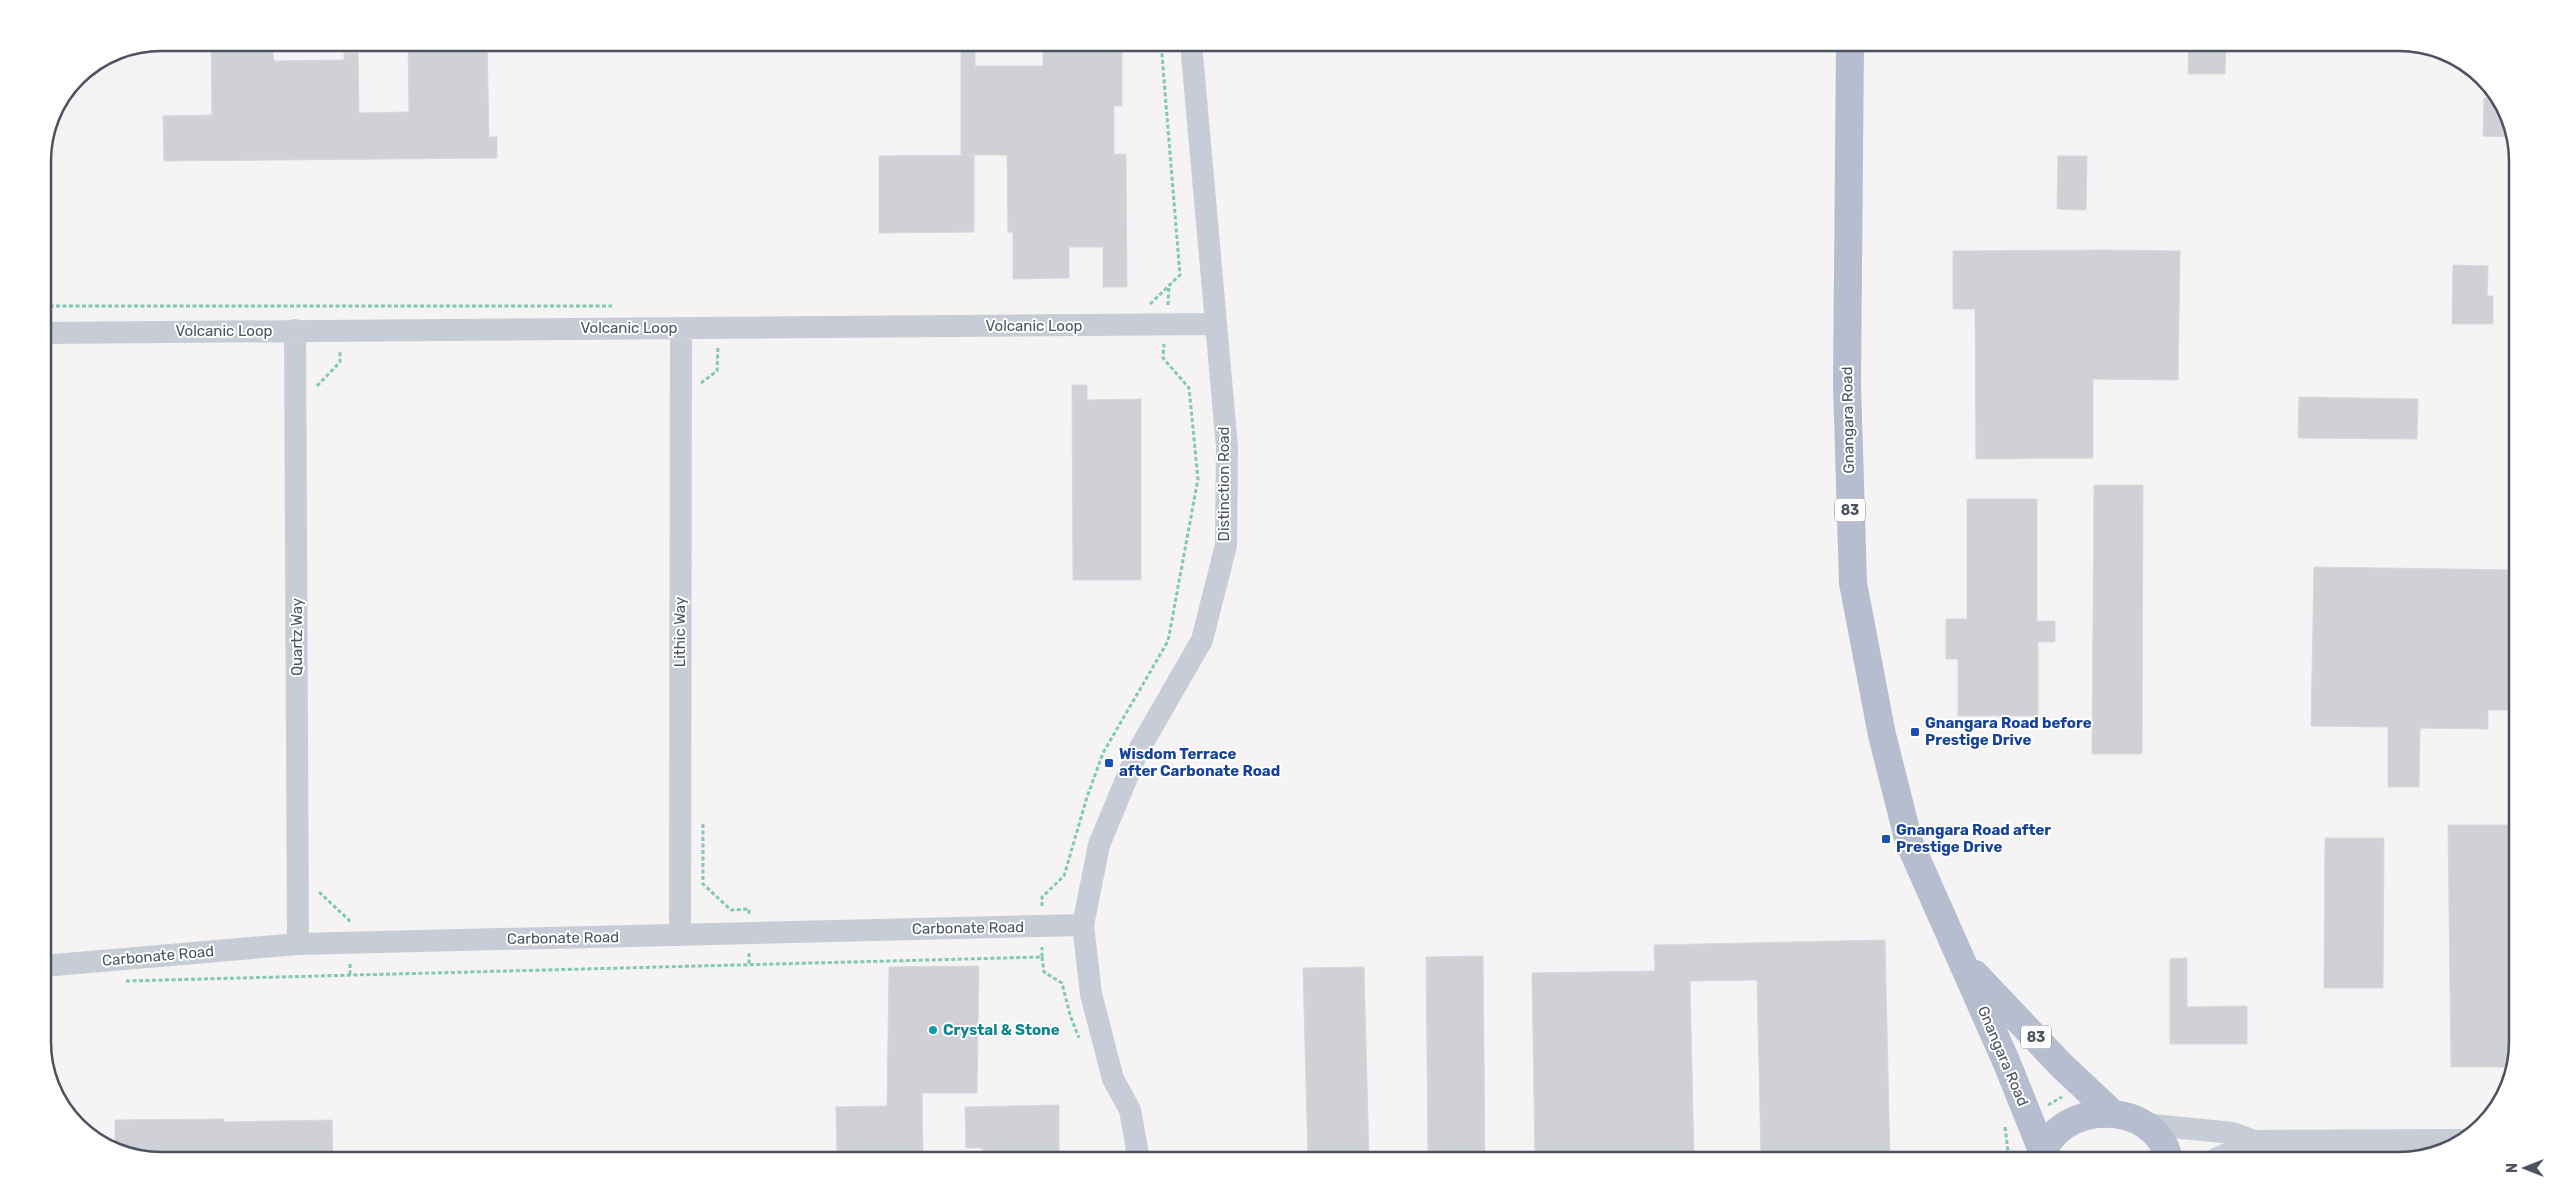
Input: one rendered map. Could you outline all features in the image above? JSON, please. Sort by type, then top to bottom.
[{"type":"main road","name":"Gnangara Road","points":[[1850,51],[1847,384],[1852,583],[1882,735],[1909,842],[2006,1061],[2040,1152]]},
{"type":"main road","name":"Gnangara Road","points":[[1962,960],[2061,1065],[2112,1112]]},
{"type":"main road","name":"Gnangara Road","points":[[2045,1152],[2059,1130],[2084,1116],[2112,1112],[2128,1116],[2143,1124],[2158,1138],[2165,1152]]},
{"type":"street","name":"Distinction Road","points":[[1138,1152],[1130,1110],[1113,1079],[1090,994],[1084,925],[1099,845],[1137,753],[1202,640],[1226,545],[1226,447],[1192,51]]},
{"type":"street","name":"Volcanic Loop","points":[[51,333],[1215,324]]},
{"type":"street","name":"Lithic Way","points":[[680,935],[681,328]]},
{"type":"street","name":"Quartz Way","points":[[295,330],[298,944]]},
{"type":"street","name":"Carbonate Road","points":[[51,965],[298,944],[1084,925]]},
{"type":"street","points":[[2143,1124],[2233,1133],[2254,1142]]},
{"type":"street","points":[[2232,1152],[2254,1142],[2447,1140]]},
{"type":"path","points":[[1149,306],[1180,275],[1161,51]]},
{"type":"path","points":[[122,982],[1042,957],[1042,896],[1064,876],[1087,797],[1103,753],[1168,641],[1198,479],[1189,388],[1163,358],[1169,286]]},
{"type":"path","points":[[51,306],[619,306]]},
{"type":"path","points":[[317,394],[317,385],[340,362],[340,306]]},
{"type":"path","points":[[701,393],[701,383],[717,371],[718,328]]},
{"type":"path","points":[[703,815],[703,884],[731,910],[749,909],[749,965]]},
{"type":"path","points":[[318,891],[349,920],[350,976]]},
{"type":"building","points":[[211,51],[273,52],[274,61],[344,60],[344,53],[358,53],[359,113],[409,112],[408,51],[487,51],[489,137],[497,137],[497,158],[164,161],[163,116],[212,115]]},
{"type":"building","points":[[961,51],[975,51],[975,66],[1043,66],[1043,51],[1122,51],[1122,106],[1114,106],[1114,154],[1126,154],[1127,287],[1103,287],[1103,247],[1069,247],[1069,278],[1013,279],[1013,232],[1008,232],[1007,155],[961,155]]},
{"type":"building","points":[[2189,51],[2226,51],[2225,74],[2188,74]]},
{"type":"building","points":[[2484,98],[2489,98],[2500,119],[2506,137],[2483,136]]},
{"type":"building","points":[[974,155],[974,232],[879,233],[879,156]]},
{"type":"building","points":[[2058,156],[2087,156],[2086,210],[2057,209]]},
{"type":"building","points":[[1953,251],[2180,251],[2178,380],[2093,379],[2093,458],[1976,459],[1975,309],[1953,309]]},
{"type":"building","points":[[2453,265],[2488,266],[2487,296],[2493,296],[2493,324],[2452,324]]},
{"type":"building","points":[[1072,385],[1087,385],[1087,400],[1141,399],[1141,580],[1073,580]]},
{"type":"building","points":[[2299,397],[2418,399],[2417,439],[2298,438]]},
{"type":"building","points":[[2094,485],[2143,485],[2142,754],[2092,754]]},
{"type":"building","points":[[1967,499],[2037,499],[2037,621],[2055,621],[2055,642],[2038,642],[2038,716],[1958,716],[1958,659],[1946,659],[1946,619],[1967,619]]},
{"type":"building","points":[[2314,567],[2509,570],[2509,710],[2488,710],[2488,729],[2420,728],[2419,787],[2388,787],[2388,727],[2311,726]]},
{"type":"building","points":[[2448,825],[2509,825],[2509,1049],[2507,1063],[2506,1067],[2451,1067]]},
{"type":"building","points":[[2325,838],[2384,838],[2383,988],[2324,988]]},
{"type":"building","points":[[1885,940],[1890,1152],[1761,1152],[1757,980],[1690,981],[1694,1152],[1535,1152],[1532,973],[1655,971],[1654,945]]},
{"type":"building","points":[[1483,956],[1485,1152],[1428,1152],[1426,957]]},
{"type":"building","points":[[2187,958],[2187,1007],[2247,1006],[2247,1044],[2170,1044],[2170,959]]},
{"type":"building","name":"Crystal & Stone","points":[[979,966],[977,1093],[922,1093],[923,1152],[837,1152],[836,1107],[887,1106],[889,967]]},
{"type":"building","points":[[1364,967],[1369,1152],[1308,1152],[1303,968]]},
{"type":"building","points":[[1059,1105],[1059,1152],[982,1152],[982,1148],[966,1148],[965,1107]]},
{"type":"building","points":[[224,1119],[224,1122],[332,1120],[333,1152],[161,1152],[140,1150],[115,1141],[115,1120]]},
{"type":"place","name":"Gnangara Road before Prestige Drive","points":[[1915,732]]},
{"type":"place","name":"Wisdom Terrace after Carbonate Road","points":[[1109,763]]},
{"type":"place","name":"Gnangara Road after Prestige Drive","points":[[1886,839]]},
{"type":"place","name":"Crystal & Stone","points":[[933,1030]]}]
